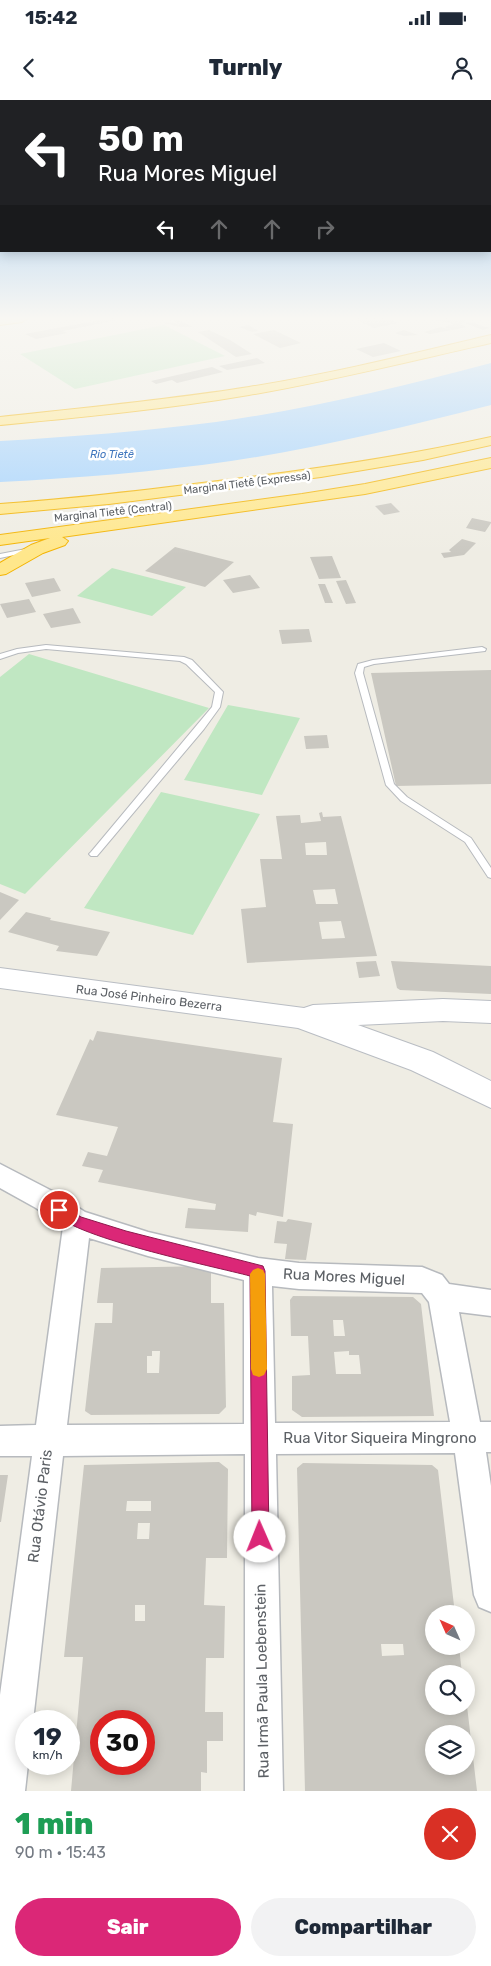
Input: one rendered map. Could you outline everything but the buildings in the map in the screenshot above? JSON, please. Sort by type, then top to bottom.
[{"type":"highway","points":[[0,422],[208,397]]},
{"type":"highway","points":[[0,416],[53,415]]},
{"type":"highway","points":[[255,482],[276,474],[401,450],[491,427]]},
{"type":"highway","name":"Marginal Tietê (Expressa)","points":[[0,509],[125,498],[255,482],[376,465],[491,441]]},
{"type":"highway","name":"Marginal Tietê (Central)","points":[[0,523],[211,501],[329,485],[421,469],[491,453]]},
{"type":"highway","points":[[2,539],[311,498],[491,463]]},
{"type":"highway","points":[[0,570],[37,549],[99,526]]},
{"type":"street","name":"Rua José Pinheiro Bezerra","points":[[0,978],[299,1017],[427,1010],[491,1012]]},
{"type":"street","name":"Rua José Pinheiro Bezerra","points":[[299,1017],[422,1061],[491,1095]]},
{"type":"street","name":"Rua Mores Miguel","points":[[0,1175],[45,1200],[77,1222],[148,1244],[258,1271],[299,1276],[422,1280],[432,1284],[442,1296]]},
{"type":"street","name":"Rua Otávio Paris","points":[[6,1791],[48,1440],[77,1222]]},
{"type":"street","name":"Rua Irmã Paula Loebenstein","points":[[258,1271],[264,1791]]},
{"type":"street","points":[[491,1302],[442,1296],[480,1438],[491,1595]]},
{"type":"street","name":"Rua Vitor Siqueira Mingrono","points":[[0,1441],[480,1438]]},
{"type":"lane","points":[[0,556],[37,549]]},
{"type":"lane","points":[[0,657],[10,652],[46,647],[181,659],[189,662],[219,692],[216,707],[202,727],[94,854]]},
{"type":"lane","points":[[482,649],[373,662],[361,666],[359,673],[390,785],[404,799],[468,840],[491,874]]},
{"type":"green space","points":[[112,568],[186,587],[152,616],[77,596]]},
{"type":"green space","points":[[29,654],[209,708],[25,894],[0,884],[0,677]]},
{"type":"green space","points":[[228,705],[300,718],[262,795],[184,780]]},
{"type":"green space","points":[[161,792],[260,814],[193,935],[84,908]]},
{"type":"water","name":"Rio Tietê","points":[[354,397],[491,397],[491,405],[361,436],[264,456],[116,474],[0,482],[0,441],[81,436],[216,422]]},
{"type":"slow traffic","points":[[258,1274],[259,1369]]},
{"type":"route","points":[[59,1210],[77,1222],[126,1238],[258,1271],[260,1537]]}]
